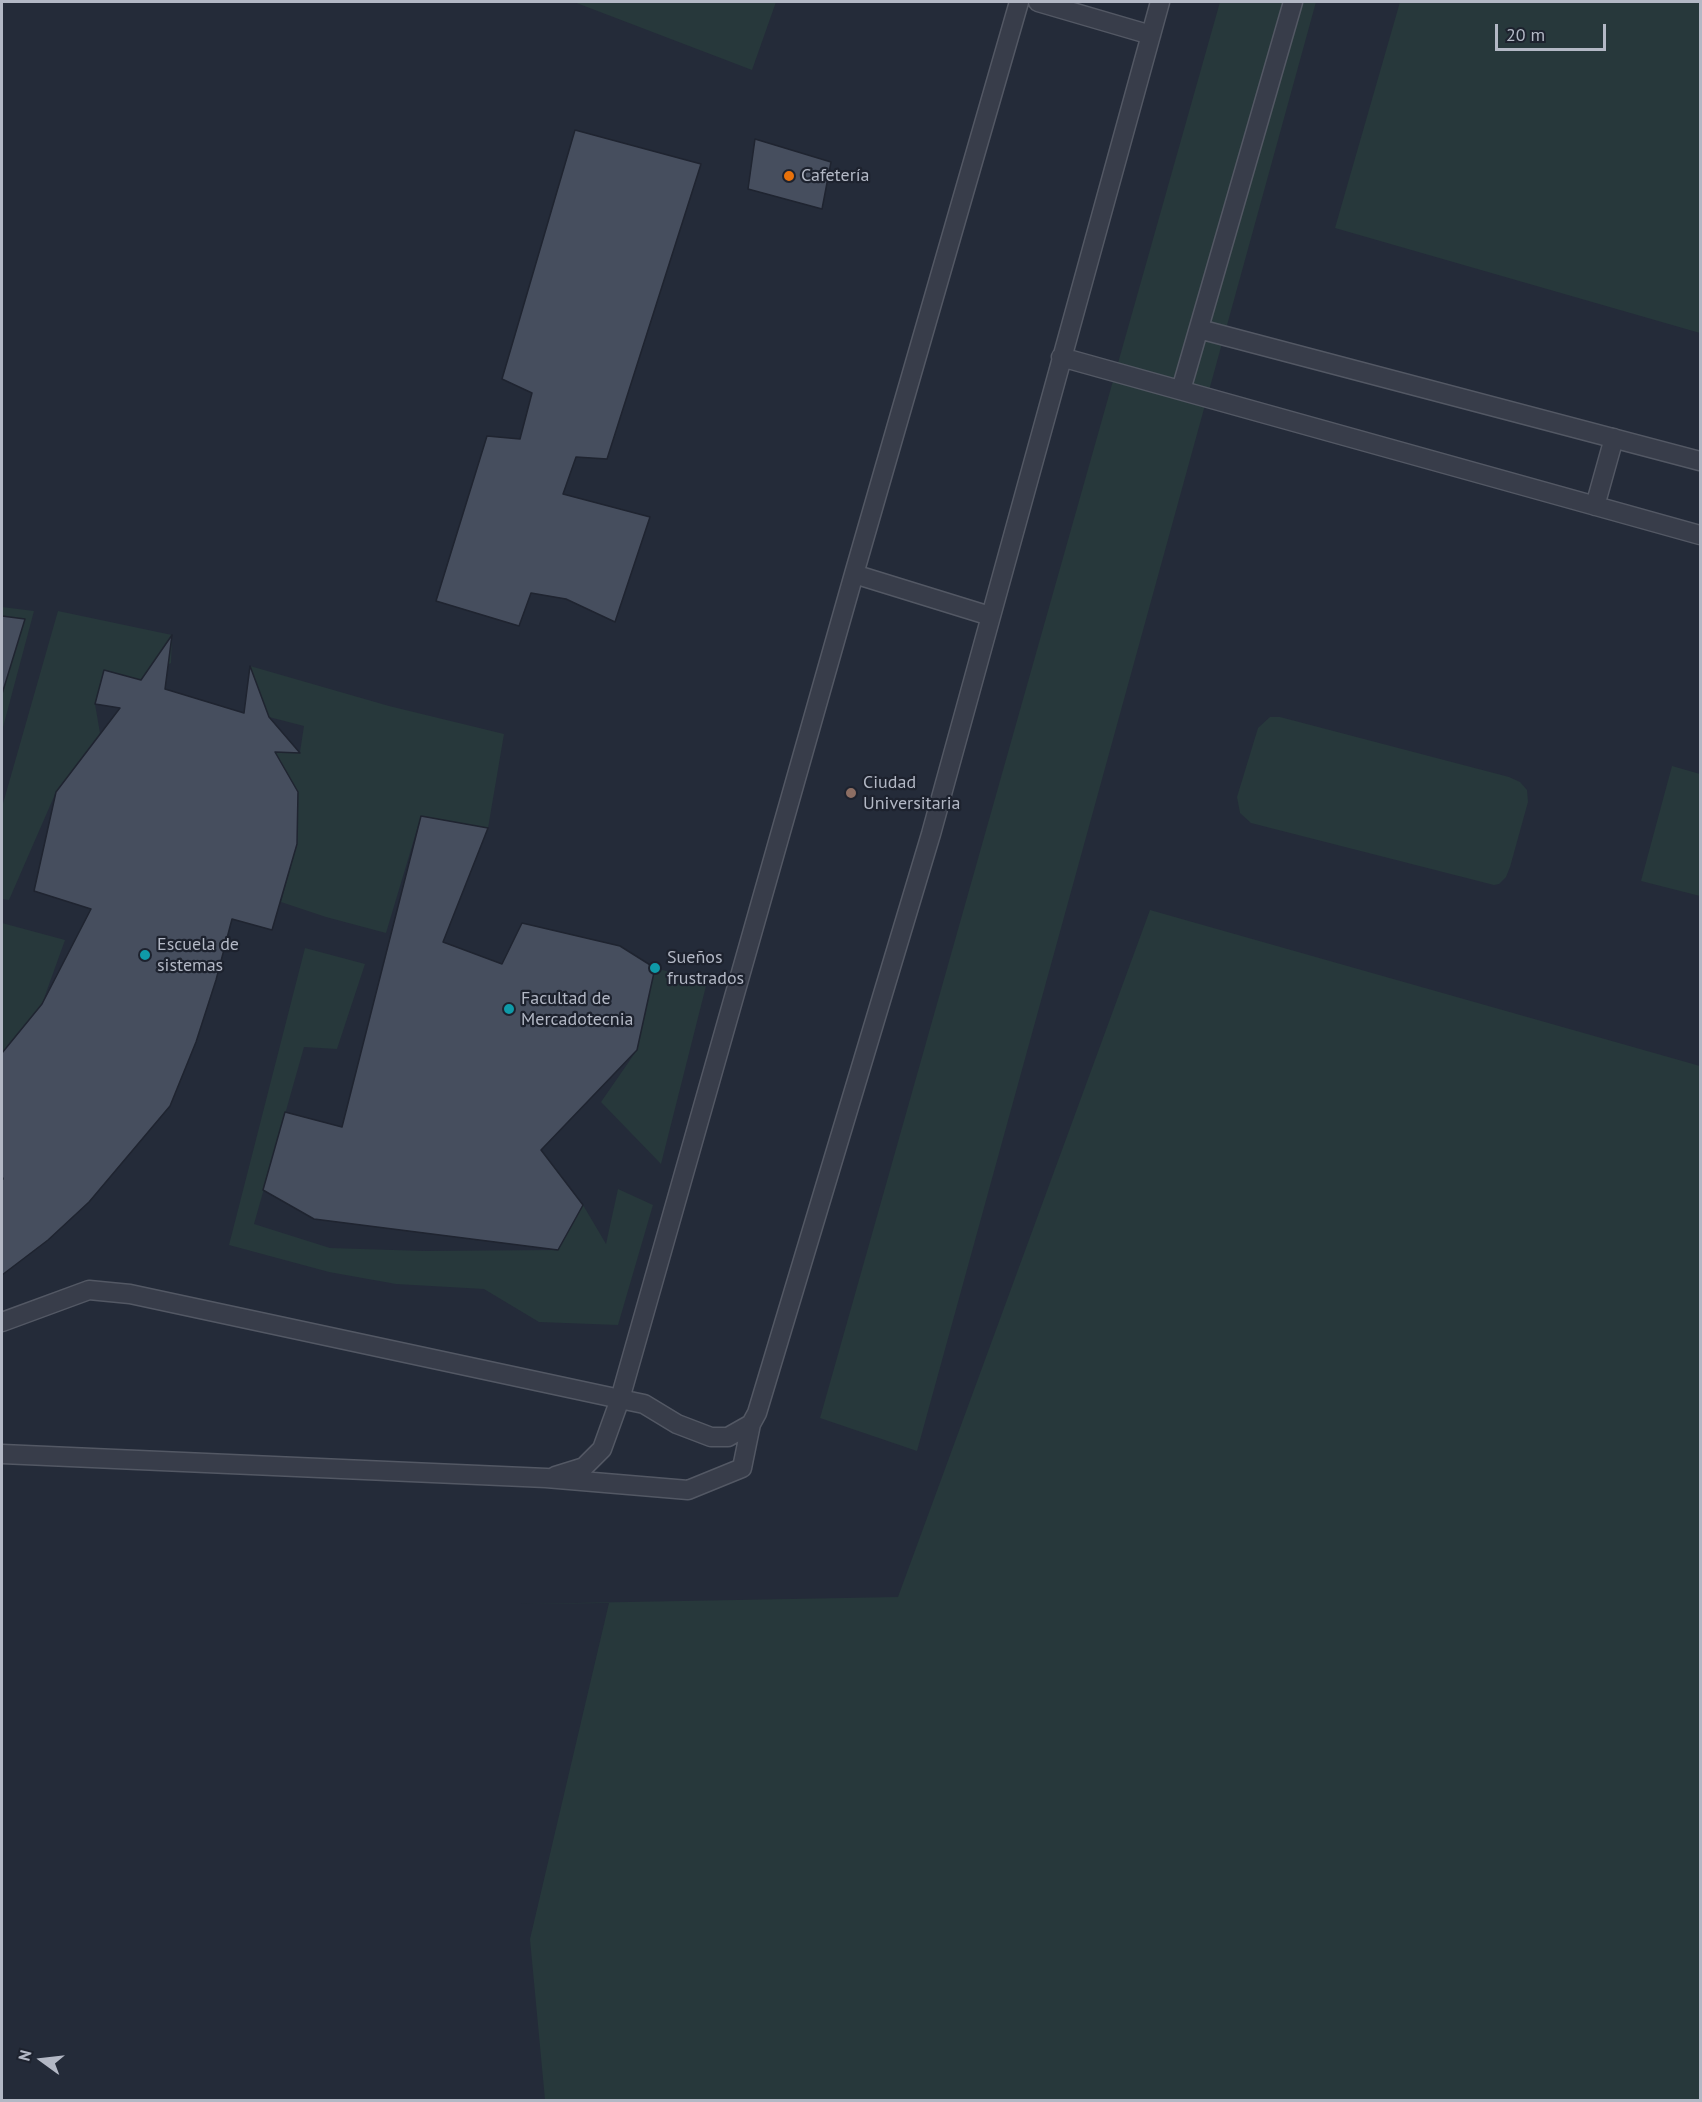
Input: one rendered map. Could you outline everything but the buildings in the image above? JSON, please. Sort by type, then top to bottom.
[{"type":"lane","points":[[546,1479],[584,1467],[602,1449],[629,1374],[854,574],[1019,2]]},
{"type":"lane","points":[[1038,2],[1151,35]]},
{"type":"lane","points":[[2,1454],[546,1479],[688,1490],[742,1468],[751,1424],[757,1413],[924,856],[1160,2]]},
{"type":"lane","points":[[1181,390],[1293,2]]},
{"type":"lane","points":[[1199,329],[1701,460]]},
{"type":"lane","points":[[1061,357],[1701,535]]},
{"type":"lane","points":[[1595,506],[1614,438]]},
{"type":"lane","points":[[854,574],[990,616]]},
{"type":"lane","points":[[2,1322],[89,1290],[130,1294],[644,1404],[677,1424],[711,1437],[728,1437],[751,1424]]},
{"type":"shaded area","points":[[574,2],[776,2],[752,70]]},
{"type":"shaded area","points":[[1220,2],[1316,2],[917,1451],[820,1418]]},
{"type":"shaded area","points":[[1400,2],[1700,2],[1700,333],[1335,228]]},
{"type":"shaded area","points":[[2,607],[34,611],[2,731]]},
{"type":"shaded area","points":[[58,611],[172,635],[171,663],[141,680],[104,670],[95,704],[100,733],[56,792],[9,900],[2,899],[2,807]]},
{"type":"shaded area","points":[[250,666],[389,706],[504,734],[488,828],[421,816],[386,933],[281,902],[297,844],[275,752],[300,752],[304,726],[269,717]]},
{"type":"shaded area","points":[[1270,717],[1280,717],[1509,777],[1520,782],[1527,790],[1528,802],[1506,877],[1499,884],[1494,885],[1251,823],[1240,813],[1237,797],[1258,728]]},
{"type":"shaded area","points":[[1672,766],[1700,774],[1700,896],[1641,881]]},
{"type":"shaded area","points":[[1150,910],[1700,1066],[1700,2100],[545,2100],[530,1939],[609,1603],[520,1604],[898,1597]]},
{"type":"shaded area","points":[[2,923],[65,940],[42,1004],[2,1053]]},
{"type":"shaded area","points":[[305,948],[365,964],[337,1049],[304,1047],[254,1224],[330,1248],[424,1251],[558,1250],[583,1205],[606,1244],[618,1189],[653,1205],[618,1325],[539,1322],[484,1289],[396,1284],[329,1272],[229,1245]]},
{"type":"shaded area","points":[[655,968],[707,982],[661,1164],[601,1102],[637,1050]]},
{"type":"place","name":"Cafetería","points":[[789,176]]},
{"type":"place","name":"Ciudad Universitaria","points":[[851,793]]},
{"type":"place","name":"Escuela de sistemas","points":[[145,955]]},
{"type":"place","name":"Sueños frustrados","points":[[655,968]]},
{"type":"place","name":"Facultad de Mercadotecnia","points":[[509,1009]]}]
